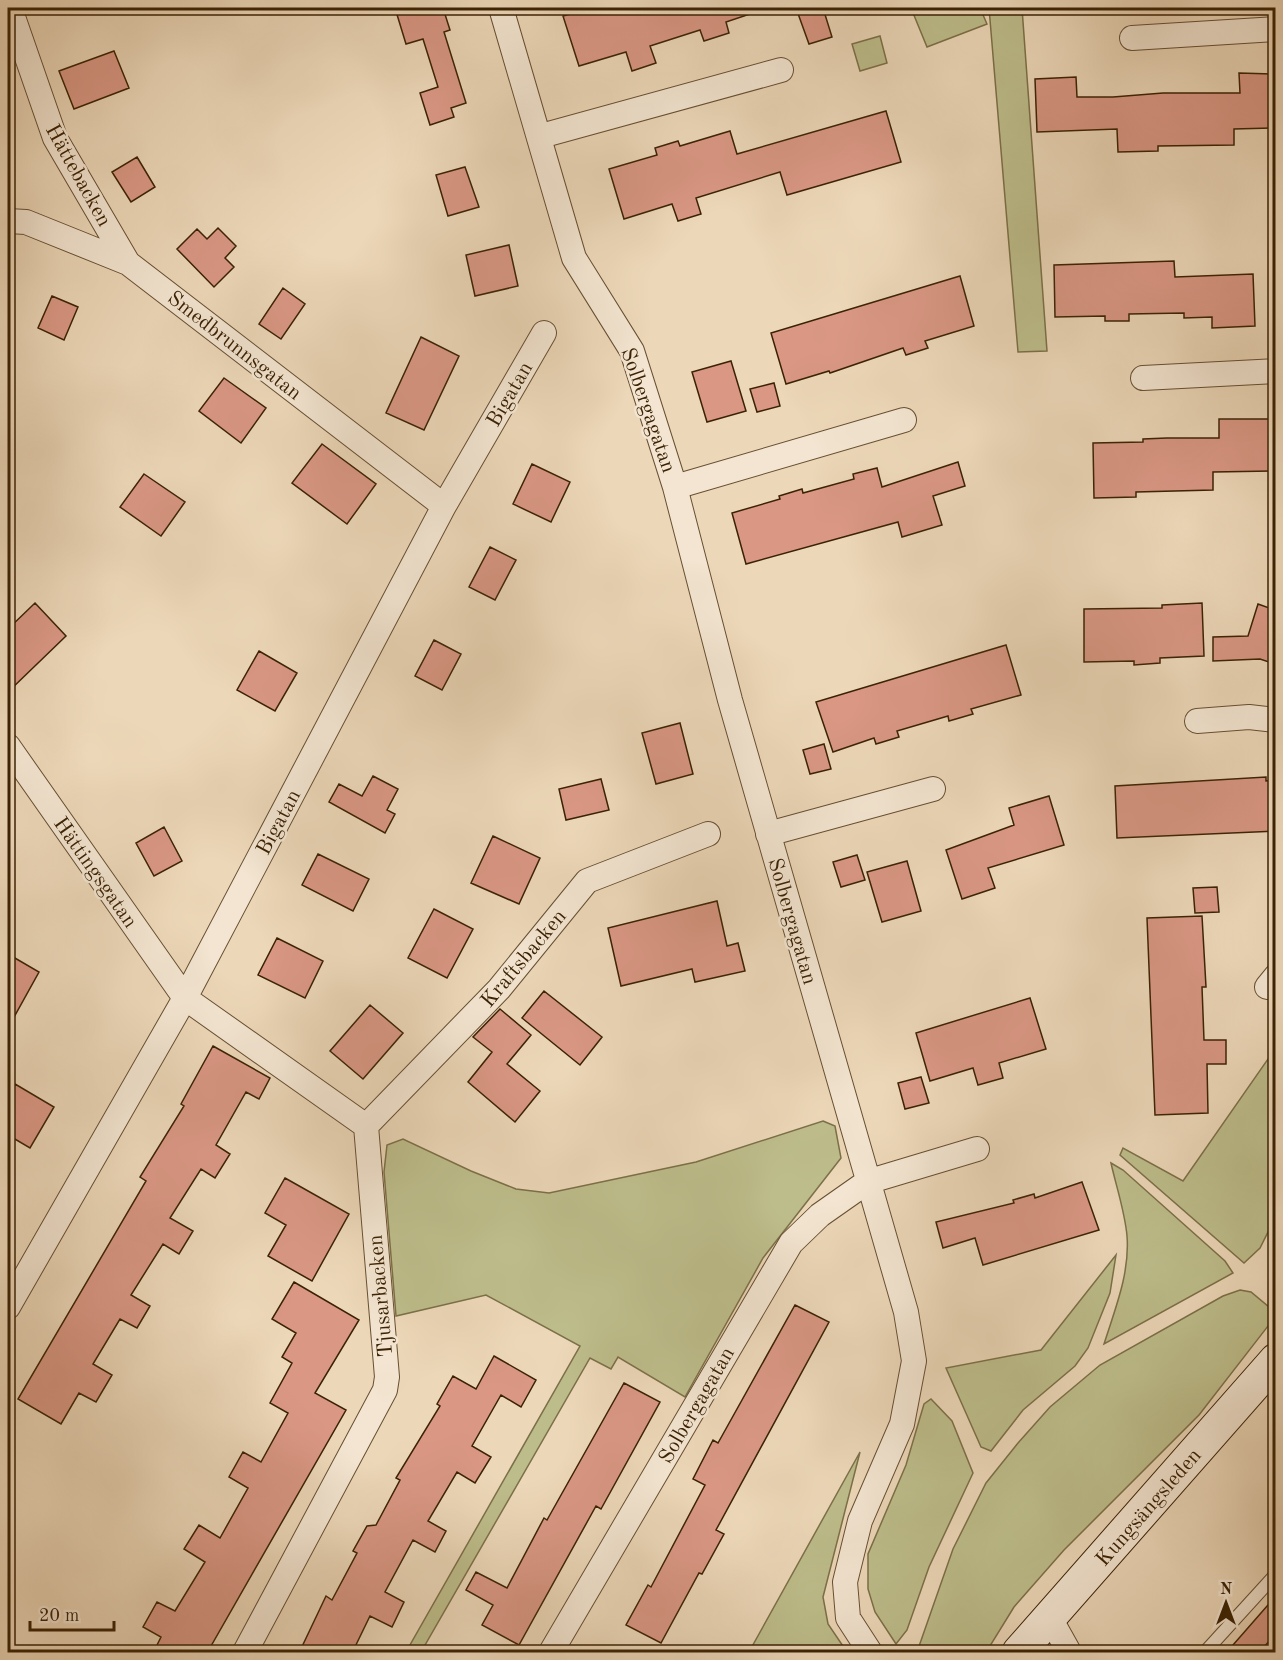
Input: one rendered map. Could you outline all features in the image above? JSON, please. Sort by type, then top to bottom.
[{"type":"main road","name":"Kungsängsleden","points":[[1019,1653],[1275,1360]]},
{"type":"street","name":"Solbergagatan","points":[[501,8],[541,136],[574,258],[632,351],[675,487],[730,700],[906,1312],[914,1361],[902,1424],[860,1521],[845,1582],[848,1618],[870,1653]]},
{"type":"street","name":"Hättebacken","points":[[13,17],[55,138],[128,263]]},
{"type":"street","points":[[1132,38],[1275,29]]},
{"type":"street","points":[[541,136],[781,70]]},
{"type":"street","name":"Smedbrunnsgatan","points":[[8,221],[26,222],[128,263],[444,506]]},
{"type":"street","name":"Bigatan","points":[[8,1307],[185,999],[444,506],[544,333]]},
{"type":"street","points":[[1143,378],[1275,372]]},
{"type":"street","name":"Solbergagatan","points":[[675,487],[904,420]]},
{"type":"street","points":[[1197,721],[1249,717],[1275,720]]},
{"type":"street","name":"Hättingsgatan","points":[[8,746],[185,999]]},
{"type":"street","name":"Solbergagatan","points":[[768,834],[933,789]]},
{"type":"street","name":"Kraftsbacken","points":[[366,1126],[499,989],[587,881],[708,834]]},
{"type":"street","points":[[185,999],[366,1126]]},
{"type":"street","name":"Tjusarbacken","points":[[245,1653],[385,1390],[387,1377],[366,1126]]},
{"type":"street","name":"Solbergagatan","points":[[551,1653],[791,1243],[820,1215],[867,1182],[977,1149]]},
{"type":"street","points":[[1050,1618],[1069,1653]]},
{"type":"lane","points":[[1205,1653],[1275,1574]]},
{"type":"green space","points":[[911,8],[980,8],[987,24],[927,47]]},
{"type":"green space","points":[[989,8],[1022,8],[1047,351],[1018,352]]},
{"type":"green space","points":[[880,36],[887,63],[860,71],[852,44]]},
{"type":"green space","points":[[1275,1049],[1275,1218],[1260,1248],[1244,1263],[1120,1155],[1123,1148],[1183,1181]]},
{"type":"green space","points":[[823,1121],[835,1126],[841,1158],[763,1258],[685,1397],[618,1357],[611,1369],[590,1358],[421,1652],[406,1652],[580,1346],[486,1295],[396,1316],[384,1172],[387,1145],[403,1139],[516,1189],[549,1193],[696,1162]]},
{"type":"green space","points":[[1111,1163],[1123,1170],[1225,1261],[1233,1273],[1104,1344],[1121,1291],[1127,1250],[1124,1218]]},
{"type":"green space","points":[[1116,1255],[1110,1293],[1088,1348],[1075,1366],[1023,1410],[991,1451],[981,1447],[946,1368],[1041,1350]]},
{"type":"green space","points":[[1240,1290],[1251,1292],[1275,1312],[1275,1317],[1199,1415],[1064,1550],[1014,1607],[990,1646],[980,1652],[917,1652],[953,1549],[986,1483],[1050,1407],[1100,1365],[1223,1296]]},
{"type":"green space","points":[[931,1399],[952,1421],[973,1473],[929,1567],[907,1630],[896,1644],[875,1612],[868,1589],[868,1554],[906,1465],[924,1404]]},
{"type":"green space","points":[[860,1452],[823,1597],[828,1624],[847,1652],[749,1652]]},
{"type":"building","points":[[395,8],[443,8],[450,30],[444,32],[466,103],[451,108],[454,117],[430,125],[420,93],[438,87],[423,39],[406,44]]},
{"type":"building","points":[[592,8],[756,8],[756,12],[726,22],[729,33],[704,41],[700,30],[650,46],[656,63],[632,71],[626,52],[579,66],[563,16]]},
{"type":"building","points":[[796,8],[823,8],[832,37],[809,44]]},
{"type":"building","points":[[114,51],[129,88],[74,109],[59,71]]},
{"type":"building","points":[[1239,73],[1275,74],[1275,128],[1234,129],[1234,145],[1158,146],[1158,151],[1118,152],[1117,129],[1037,132],[1035,79],[1076,77],[1077,97],[1113,97],[1163,93],[1240,93]]},
{"type":"building","points":[[886,111],[901,162],[787,195],[780,172],[696,198],[701,214],[678,221],[672,204],[624,219],[609,169],[657,155],[655,148],[678,141],[680,146],[730,131],[737,154]]},
{"type":"building","points":[[137,157],[155,187],[131,202],[112,172]]},
{"type":"building","points":[[465,167],[479,207],[448,216],[436,175]]},
{"type":"building","points":[[218,228],[236,246],[225,258],[234,267],[214,287],[177,249],[197,229],[207,239]]},
{"type":"building","points":[[509,245],[518,286],[475,296],[466,255]]},
{"type":"building","points":[[1174,261],[1175,277],[1253,274],[1255,326],[1212,328],[1212,317],[1184,318],[1184,313],[1129,314],[1129,321],[1105,321],[1105,316],[1055,317],[1054,265]]},
{"type":"building","points":[[960,276],[974,326],[925,341],[928,348],[906,355],[903,348],[830,373],[829,371],[786,384],[771,333]]},
{"type":"building","points":[[283,288],[305,304],[281,339],[259,324]]},
{"type":"building","points":[[52,296],[78,307],[64,340],[38,328]]},
{"type":"building","points":[[421,337],[459,356],[424,430],[386,413]]},
{"type":"building","points":[[731,361],[746,411],[707,422],[692,372]]},
{"type":"building","points":[[224,378],[266,408],[241,443],[199,411]]},
{"type":"building","points":[[774,383],[780,406],[757,412],[750,389]]},
{"type":"building","points":[[1219,419],[1275,419],[1275,471],[1213,472],[1213,490],[1136,492],[1136,497],[1094,498],[1093,443],[1143,442],[1143,439],[1167,438],[1219,438]]},
{"type":"building","points":[[322,444],[376,484],[347,524],[292,483]]},
{"type":"building","points":[[958,462],[965,486],[933,496],[942,525],[902,537],[898,522],[746,564],[732,513],[780,499],[779,496],[802,489],[803,493],[854,479],[853,474],[877,468],[882,487]]},
{"type":"building","points":[[532,464],[570,482],[551,522],[513,504]]},
{"type":"building","points":[[144,474],[185,502],[161,536],[120,507]]},
{"type":"building","points":[[490,547],[516,560],[495,600],[469,587]]},
{"type":"building","points":[[35,603],[66,636],[8,692],[8,629]]},
{"type":"building","points":[[1202,603],[1204,656],[1160,658],[1160,663],[1134,665],[1134,661],[1084,662],[1084,609],[1162,608],[1162,605]]},
{"type":"building","points":[[1258,604],[1275,610],[1275,664],[1260,659],[1213,661],[1213,637],[1248,636]]},
{"type":"building","points":[[434,640],[461,654],[442,690],[415,676]]},
{"type":"building","points":[[1006,645],[1021,695],[971,709],[973,714],[949,721],[948,716],[897,731],[899,737],[876,744],[874,738],[833,752],[816,702]]},
{"type":"building","points":[[259,651],[297,673],[275,711],[237,690]]},
{"type":"building","points":[[680,723],[693,774],[656,784],[642,733]]},
{"type":"building","points":[[824,744],[831,769],[810,774],[803,750]]},
{"type":"building","points":[[373,776],[398,789],[387,810],[395,814],[385,833],[329,802],[339,784],[362,796]]},
{"type":"building","points":[[1266,777],[1266,781],[1275,780],[1275,831],[1117,838],[1115,786]]},
{"type":"building","points":[[601,779],[609,810],[566,820],[559,789]]},
{"type":"building","points":[[1049,796],[1064,845],[988,868],[995,888],[962,899],[946,850],[1014,825],[1009,808]]},
{"type":"building","points":[[164,827],[182,861],[154,876],[136,843]]},
{"type":"building","points":[[493,836],[540,858],[519,904],[471,883]]},
{"type":"building","points":[[318,854],[369,879],[353,911],[302,885]]},
{"type":"building","points":[[857,855],[865,880],[841,887],[833,862]]},
{"type":"building","points":[[907,861],[921,911],[882,922],[867,872]]},
{"type":"building","points":[[1217,887],[1219,912],[1195,913],[1193,888]]},
{"type":"building","points":[[717,901],[727,946],[738,943],[745,971],[695,982],[692,969],[621,986],[608,928]]},
{"type":"building","points":[[434,909],[473,929],[447,978],[408,958]]},
{"type":"building","points":[[1202,916],[1206,987],[1202,987],[1204,1040],[1226,1040],[1226,1064],[1207,1064],[1208,1113],[1155,1115],[1147,918]]},
{"type":"building","points":[[277,938],[323,961],[305,998],[258,975]]},
{"type":"building","points":[[8,954],[39,972],[8,1028]]},
{"type":"building","points":[[544,991],[602,1037],[580,1065],[522,1018]]},
{"type":"building","points":[[1030,998],[1046,1049],[999,1063],[1003,1078],[978,1085],[973,1068],[930,1081],[916,1033]]},
{"type":"building","points":[[370,1005],[403,1033],[363,1079],[330,1051]]},
{"type":"building","points":[[500,1009],[531,1035],[507,1064],[540,1091],[515,1122],[468,1082],[492,1052],[473,1037]]},
{"type":"building","points":[[213,1046],[270,1078],[259,1099],[246,1092],[216,1145],[230,1154],[215,1178],[201,1169],[170,1218],[193,1231],[179,1254],[163,1244],[131,1295],[150,1306],[137,1328],[120,1319],[93,1364],[112,1375],[96,1402],[79,1393],[61,1424],[18,1399],[146,1181],[140,1177],[184,1106],[181,1104]]},
{"type":"building","points":[[921,1077],[929,1103],[905,1109],[898,1083]]},
{"type":"building","points":[[15,1084],[54,1107],[30,1148],[8,1135],[8,1097]]},
{"type":"building","points":[[285,1178],[349,1214],[312,1281],[268,1256],[286,1225],[265,1213]]},
{"type":"building","points":[[1082,1182],[1099,1230],[983,1265],[975,1238],[943,1248],[936,1222],[1014,1203],[1013,1200],[1034,1194],[1035,1198]]},
{"type":"building","points":[[294,1282],[359,1320],[315,1393],[346,1410],[207,1653],[153,1653],[161,1637],[143,1627],[157,1602],[175,1611],[205,1562],[184,1549],[199,1525],[220,1538],[248,1488],[229,1477],[243,1452],[261,1462],[288,1413],[270,1403],[292,1363],[282,1357],[296,1333],[272,1319]]},
{"type":"building","points":[[795,1305],[829,1322],[716,1530],[724,1534],[702,1574],[699,1573],[661,1643],[626,1625],[648,1585],[651,1587],[705,1485],[693,1479],[713,1440],[718,1443]]},
{"type":"building","points":[[494,1356],[536,1380],[521,1407],[501,1395],[472,1446],[491,1457],[475,1483],[457,1472],[428,1521],[446,1531],[435,1552],[413,1540],[385,1592],[404,1602],[392,1627],[370,1616],[352,1653],[299,1653],[326,1596],[332,1600],[357,1553],[353,1551],[367,1526],[376,1525],[400,1480],[396,1478],[440,1406],[437,1404],[453,1376],[476,1389]]},
{"type":"building","points":[[624,1383],[660,1402],[601,1509],[596,1506],[519,1645],[482,1625],[493,1605],[466,1590],[476,1572],[507,1588],[544,1518],[547,1520]]},
{"type":"building","points":[[1275,1597],[1275,1634],[1259,1653],[1226,1653]]}]
